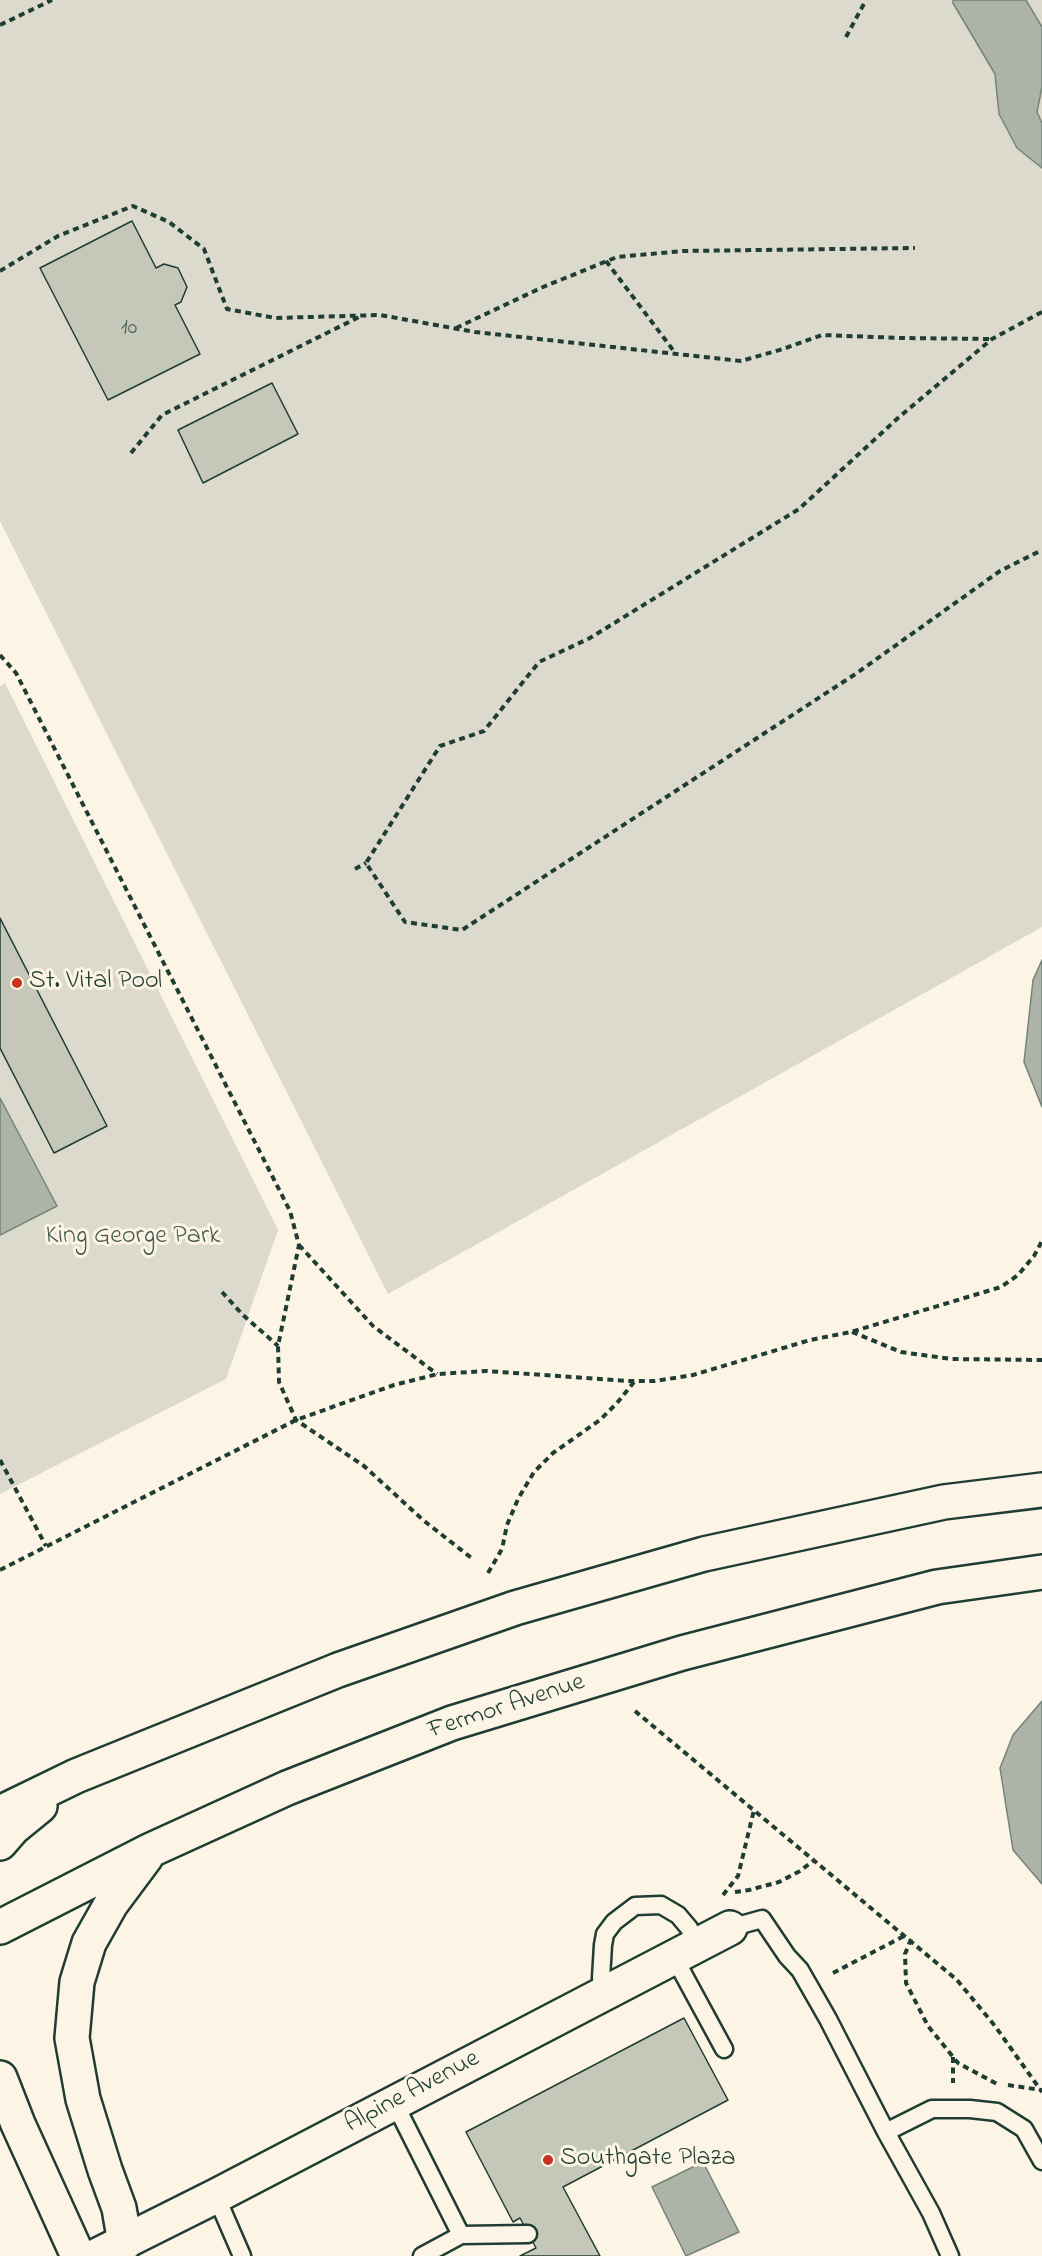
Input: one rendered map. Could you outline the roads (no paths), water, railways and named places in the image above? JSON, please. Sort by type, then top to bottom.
[{"type":"main road","points":[[0,1813],[76,1776],[338,1670],[515,1608],[704,1554],[945,1502],[1042,1490]]},
{"type":"main road","name":"Fermor Avenue","points":[[0,1927],[151,1850],[287,1788],[452,1723],[682,1653],[937,1587],[1042,1572]]},
{"type":"main road","points":[[0,1843],[13,1828],[76,1776]]},
{"type":"main road","points":[[116,2252],[119,2208],[83,2099],[72,2038],[77,1982],[89,1943],[111,1904],[151,1850]]},
{"type":"main road","name":"Alpine Avenue","points":[[116,2252],[394,2102],[730,1928]]},
{"type":"main road","points":[[0,2078],[9,2117],[78,2256]]},
{"type":"lane","points":[[606,1992],[602,1978],[605,1934],[614,1922],[635,1906],[661,1905],[678,1915],[689,1928],[686,1951],[724,2049]]},
{"type":"lane","points":[[730,1928],[762,1919],[808,1985],[931,2214],[950,2256]]},
{"type":"lane","points":[[394,2102],[462,2235]]},
{"type":"lane","points":[[886,2132],[932,2109],[997,2112],[1024,2129],[1042,2161]]},
{"type":"lane","points":[[216,2196],[242,2256]]},
{"type":"lane","points":[[422,2256],[462,2235],[528,2234]]},
{"type":"place","name":"St. Vital Pool","points":[[17,983]]},
{"type":"place","name":"Southgate Plaza","points":[[548,2160]]},
{"type":"park label","name":"King George Park","points":[[133,1238]]}]
